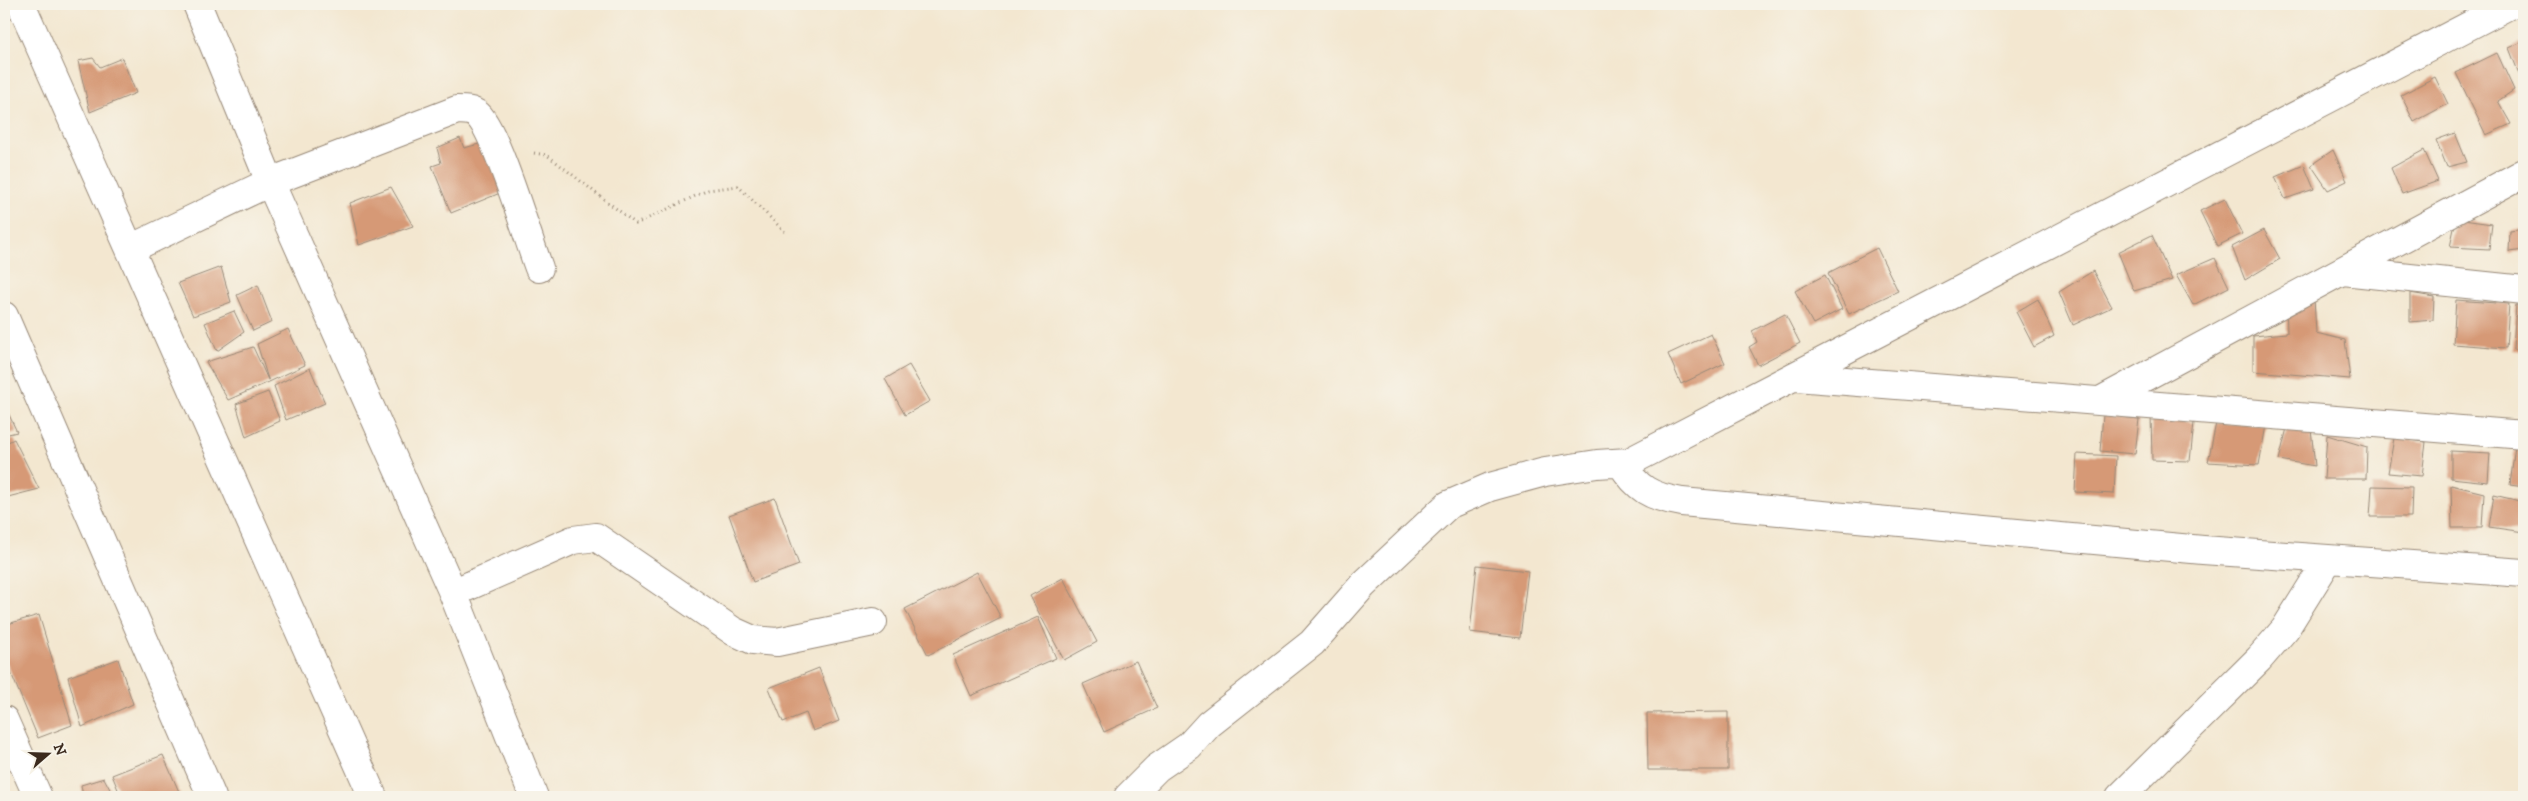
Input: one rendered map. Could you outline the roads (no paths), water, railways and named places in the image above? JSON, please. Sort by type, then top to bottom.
[{"type":"street","points":[[21,4],[373,797]]},
{"type":"street","points":[[197,4],[270,182],[453,593],[534,797]]},
{"type":"street","points":[[1128,797],[1157,768],[1189,746],[1209,724],[1312,643],[1362,585],[1448,504],[1490,487],[1545,472],[1629,462],[2512,4]]},
{"type":"street","points":[[130,249],[270,182],[457,110],[476,113],[482,119],[495,145],[539,268]]},
{"type":"street","points":[[2100,401],[2524,173]]},
{"type":"street","points":[[2343,271],[2524,290]]},
{"type":"street","points":[[4,316],[212,797]]},
{"type":"street","points":[[1796,377],[2524,435]]},
{"type":"street","points":[[1621,463],[1630,479],[1650,494],[1682,502],[2203,550],[2524,573]]},
{"type":"street","points":[[453,593],[573,540],[596,537],[733,631],[753,640],[777,642],[872,622]]},
{"type":"street","points":[[2120,797],[2259,659],[2285,630],[2328,560]]},
{"type":"street","points":[[4,720],[38,797]]}]
